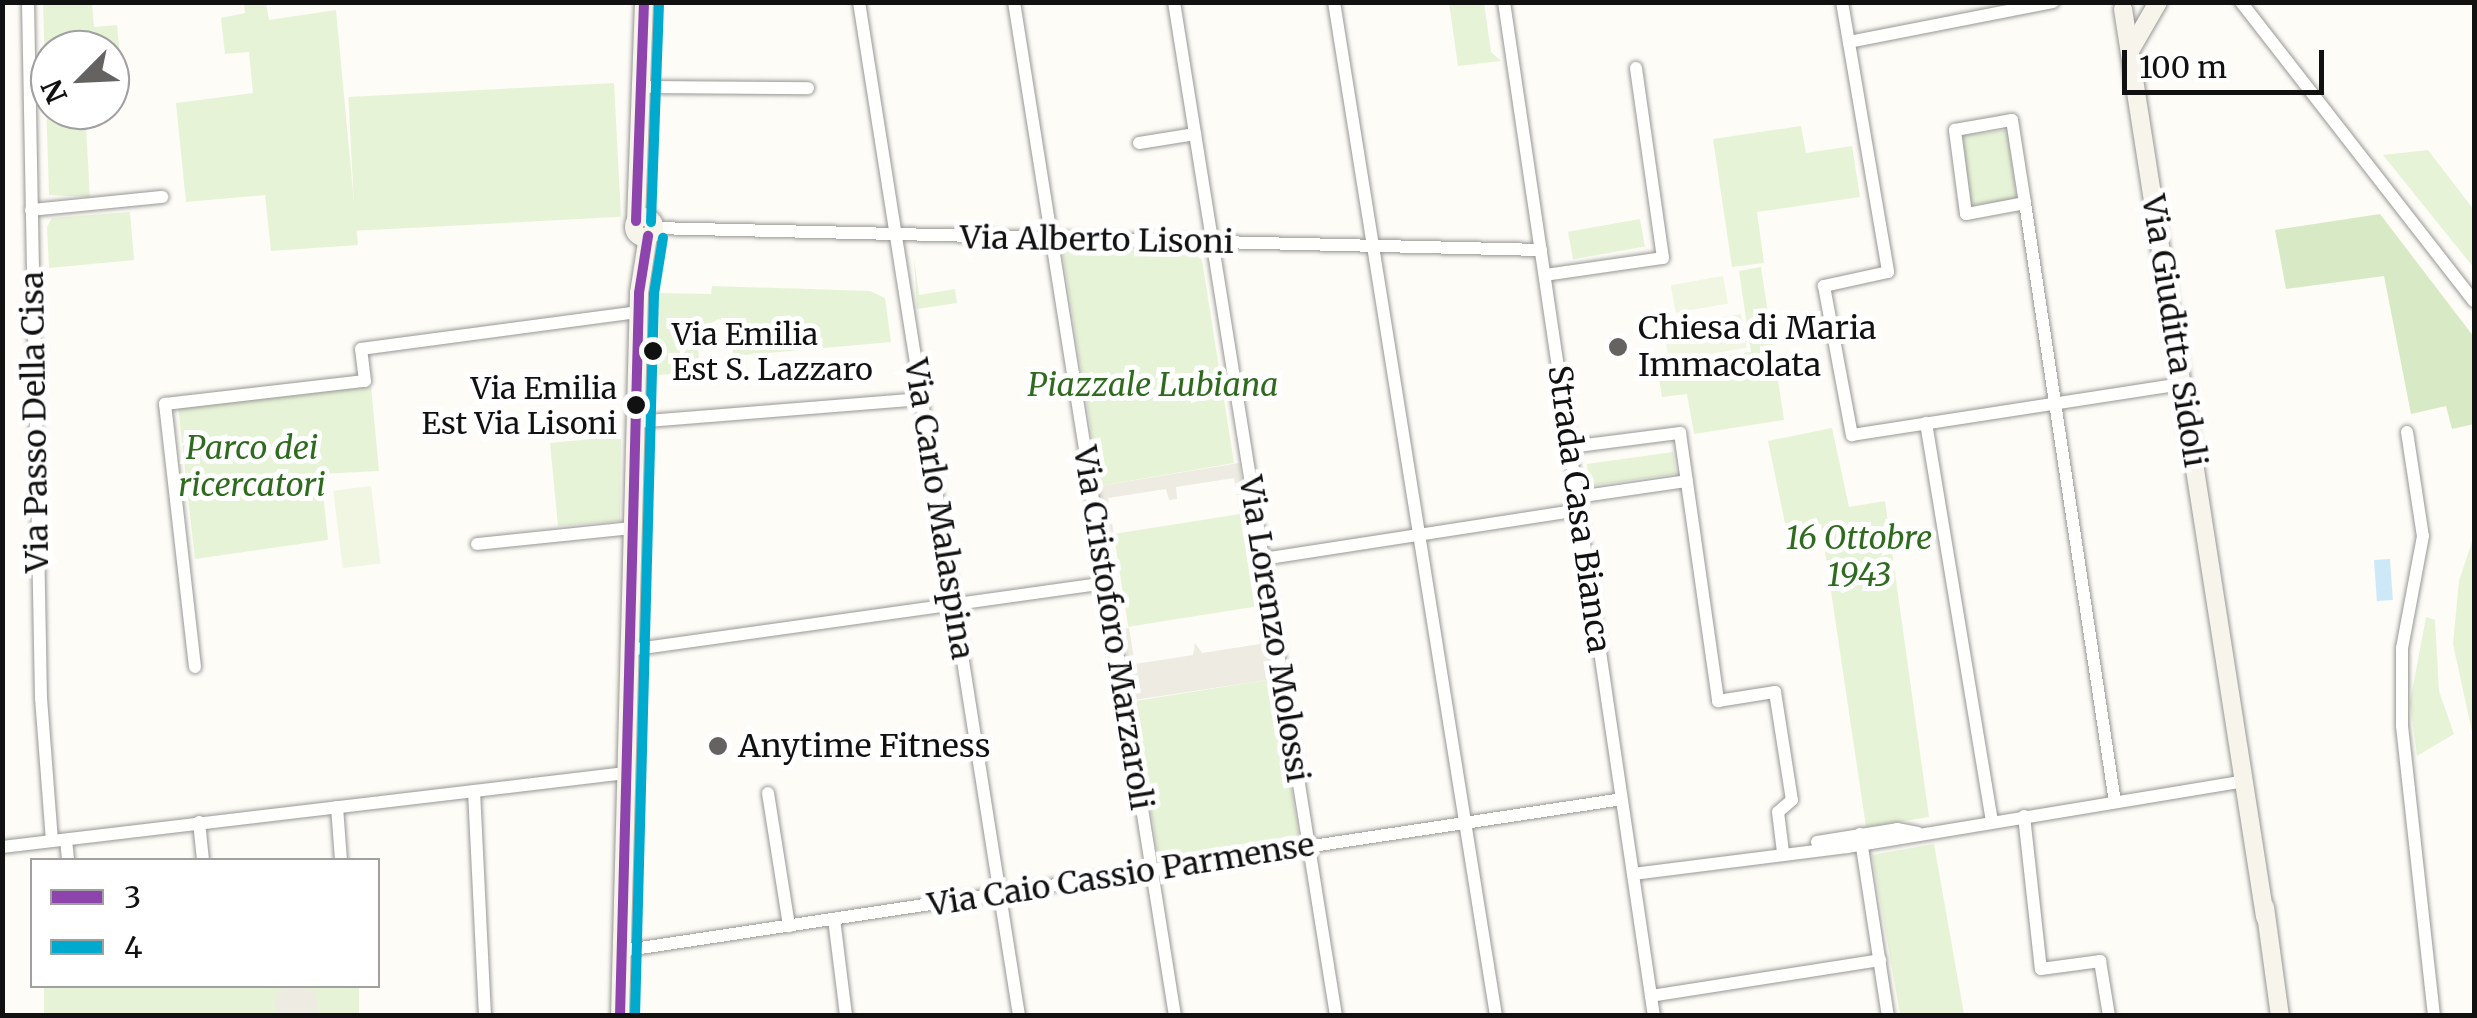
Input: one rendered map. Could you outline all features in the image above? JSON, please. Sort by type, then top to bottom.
[{"type":"street","name":"Via Passo Della Cisa","points":[[28,2],[41,698],[59,840],[67,858]]},
{"type":"street","points":[[644,2],[645,227]]},
{"type":"street","points":[[620,1016],[639,303],[653,2]]},
{"type":"street","name":"Via Carlo Malaspina","points":[[859,2],[1019,1016]]},
{"type":"street","name":"Via Cristoforo Marzaroli","points":[[1014,2],[1175,1016]]},
{"type":"street","name":"Via Lorenzo Molossi","points":[[1174,2],[1336,1016]]},
{"type":"street","points":[[1334,2],[1469,820],[1496,1016]]},
{"type":"street","name":"Strada Casa Bianca","points":[[1504,2],[1654,1016]]},
{"type":"street","points":[[1842,2],[1888,272],[1824,286],[1852,435],[2182,384]]},
{"type":"street","points":[[1848,42],[2053,2]]},
{"type":"street","points":[[2241,2],[2474,301]]},
{"type":"street","name":"Via Giuditta Sidoli","points":[[2131,50],[2153,7],[2120,6],[2131,50],[2239,782],[2265,917]]},
{"type":"street","points":[[1545,275],[1663,258],[1636,68]]},
{"type":"street","points":[[651,87],[808,88]]},
{"type":"street","points":[[2026,203],[1966,214],[1955,130],[2012,120],[2026,203],[2115,802]]},
{"type":"street","points":[[1139,143],[1194,134]]},
{"type":"street","points":[[31,210],[162,197]]},
{"type":"street","name":"Via Alberto Lisoni","points":[[645,227],[1541,250]]},
{"type":"street","points":[[195,667],[165,404],[365,380],[361,349],[639,303]]},
{"type":"street","points":[[636,422],[922,400]]},
{"type":"street","points":[[1926,423],[1992,821]]},
{"type":"street","points":[[2407,432],[2423,536],[2402,648],[2402,726],[2434,1016]]},
{"type":"street","points":[[1570,447],[1680,433],[1718,701],[1775,692],[1792,800],[1778,812],[1790,851]]},
{"type":"street","points":[[1263,559],[1421,535],[1687,481]]},
{"type":"street","points":[[477,544],[633,528]]},
{"type":"street","points":[[629,650],[1106,583]]},
{"type":"street","name":"Via Giuditta Sidoli","points":[[2216,612],[2226,628],[2237,696],[2280,1016]]},
{"type":"street","points":[[2,846],[626,773]]},
{"type":"street","points":[[1633,874],[2239,782]]},
{"type":"street","points":[[474,791],[484,1016]]},
{"type":"street","points":[[768,792],[789,926]]},
{"type":"street","name":"Via Caio Cassio Parmense","points":[[621,951],[1622,799]]},
{"type":"street","points":[[336,807],[341,858]]},
{"type":"street","points":[[2024,816],[2042,970],[2100,960],[2110,1016]]},
{"type":"street","points":[[199,822],[203,858]]},
{"type":"street","points":[[1861,840],[1888,1016]]},
{"type":"street","points":[[834,919],[846,1016]]},
{"type":"street","points":[[1651,996],[1880,960]]},
{"type":"green space","points":[[43,3],[92,3],[94,27],[117,25],[118,30],[44,30]]},
{"type":"green space","points":[[244,3],[266,3],[269,20],[336,10],[358,245],[271,251],[265,195],[186,202],[176,103],[253,93],[249,52],[225,54],[221,18],[245,13]]},
{"type":"green space","points":[[1449,3],[1484,3],[1491,52],[1501,61],[1458,66]]},
{"type":"green space","points":[[614,83],[621,217],[355,231],[348,97]]},
{"type":"green space","points":[[1801,126],[1806,153],[1852,146],[1860,197],[1757,212],[1764,263],[1732,267],[1713,139]]},
{"type":"green space","points":[[47,130],[86,130],[90,197],[49,195]]},
{"type":"green space","points":[[2008,130],[2017,199],[1971,205],[1962,136]]},
{"type":"green space","points":[[2428,150],[2474,210],[2474,268],[2383,155]]},
{"type":"green space","points":[[130,212],[134,260],[49,268],[47,227],[52,218]]},
{"type":"green space","points":[[2380,214],[2474,337],[2474,424],[2452,429],[2446,406],[2411,414],[2384,276],[2286,289],[2275,230]]},
{"type":"green space","points":[[1640,219],[1645,247],[1573,259],[1568,232]]},
{"type":"green space","name":"Piazzale Lubiana","points":[[1062,249],[1192,252],[1202,260],[1234,463],[1100,486]]},
{"type":"green space","points":[[914,258],[919,295],[955,289],[957,303],[917,309]]},
{"type":"green space","points":[[1761,267],[1784,420],[1694,434],[1687,394],[1662,397],[1657,366],[1751,352],[1739,271]]},
{"type":"green space","points":[[1723,276],[1728,304],[1676,313],[1671,285]]},
{"type":"green space","points":[[712,286],[870,291],[885,298],[891,342],[733,356],[731,323],[718,319],[697,332],[700,372],[658,375],[660,293],[711,294]]},
{"type":"green space","points":[[1741,314],[1747,347],[1669,361],[1663,328]]},
{"type":"green space","name":"Parco dei ricercatori","points":[[371,386],[379,471],[321,474],[328,540],[195,559],[178,407]]},
{"type":"green space","name":"16 Ottobre 1943","points":[[1832,428],[1849,507],[1885,501],[1929,817],[1866,827],[1821,524],[1786,528],[1768,441]]},
{"type":"green space","points":[[621,436],[620,521],[558,526],[550,443]]},
{"type":"green space","points":[[1673,452],[1676,474],[1590,486],[1587,464]]},
{"type":"green space","points":[[371,486],[381,563],[343,568],[333,491]]},
{"type":"green space","points":[[1240,514],[1255,607],[1128,627],[1114,534]]},
{"type":"green space","points":[[2474,536],[2474,741],[2453,644],[2459,581]]},
{"type":"green space","points":[[2426,617],[2435,620],[2439,691],[2454,734],[2417,756],[2410,702]]},
{"type":"green space","points":[[1274,679],[1299,835],[1158,857],[1134,701]]},
{"type":"green space","points":[[1934,844],[1964,1015],[1900,1016],[1872,855]]},
{"type":"green space","points":[[44,988],[359,988],[359,1015],[44,1015]]},
{"type":"shaded area","points":[[1239,463],[1247,513],[1240,514],[1234,478],[1176,487],[1177,499],[1169,500],[1166,489],[1108,498],[1114,535],[1107,536],[1100,486]]},
{"type":"shaded area","points":[[1262,606],[1274,679],[1134,700],[1123,629],[1129,628],[1135,664],[1193,655],[1195,643],[1202,653],[1260,644],[1255,607]]},
{"type":"shaded area","points":[[283,988],[315,990],[319,1015],[276,1015],[275,996]]},
{"type":"water","points":[[2390,559],[2393,600],[2377,601],[2374,560]]},
{"type":"transit line","name":"3","points":[[636,221],[644,2]]},
{"type":"transit line","name":"4","points":[[651,222],[659,3]]},
{"type":"transit line","name":"3","points":[[620,1016],[639,293],[648,236]]},
{"type":"transit line","name":"4","points":[[635,1016],[654,294],[663,238]]},
{"type":"place","name":"Chiesa di Maria Immacolata","points":[[1618,347]]},
{"type":"place","name":"Via Emilia Est S. Lazzaro","points":[[653,351]]},
{"type":"place","name":"Via Emilia Est Via Lisoni","points":[[636,405]]},
{"type":"place","name":"Anytime Fitness","points":[[718,746]]}]
